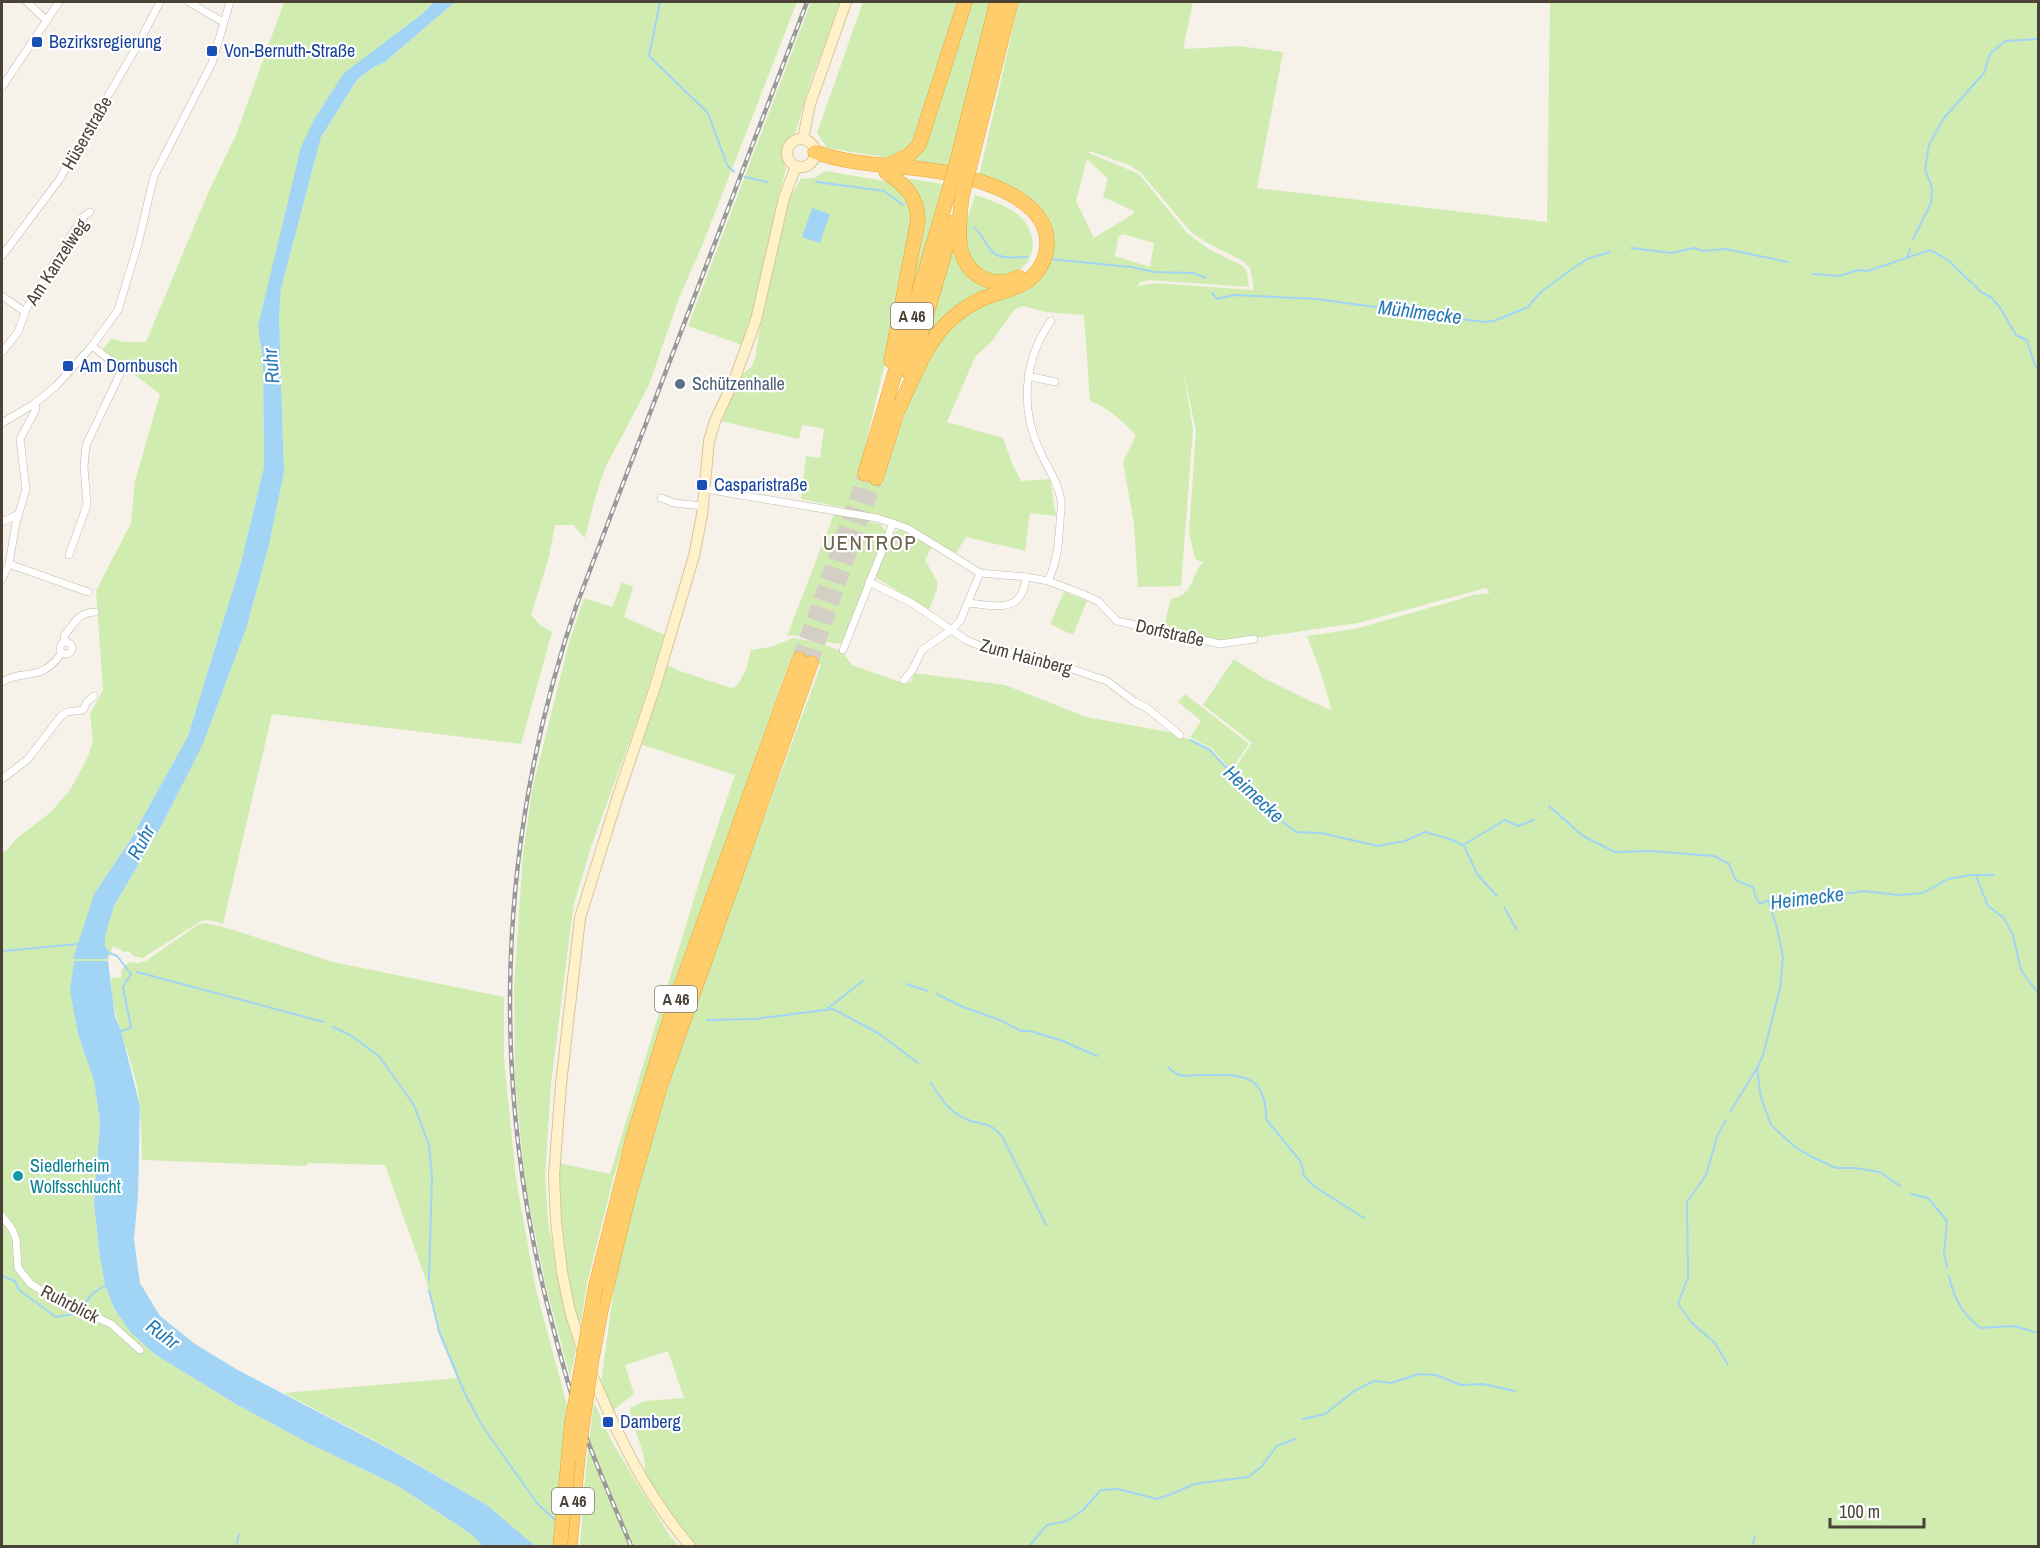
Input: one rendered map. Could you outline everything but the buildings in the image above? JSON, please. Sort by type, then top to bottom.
[{"type":"highway","points":[[886,169],[908,156],[919,145],[965,2]]},
{"type":"highway","name":"A 46","points":[[964,163],[997,2]]},
{"type":"highway","name":"A 46","points":[[955,195],[876,439],[871,476],[897,412],[955,195],[1011,2]]},
{"type":"highway","points":[[814,156],[961,184],[993,195],[1019,208],[1032,221],[1039,234],[1037,257],[1027,272],[1015,279],[998,282],[982,277],[969,267],[961,252],[955,195]]},
{"type":"highway","points":[[886,169],[952,174],[999,189],[1027,204],[1034,211],[1043,225],[1047,240],[1043,261],[1031,278],[1014,288],[969,306],[940,330],[926,351],[897,412]]},
{"type":"highway","points":[[876,439],[918,220],[916,204],[909,190],[886,169]]},
{"type":"highway","name":"A 46","points":[[560,1546],[572,1422],[596,1285],[633,1139],[676,1000],[805,661],[661,1084],[628,1198],[602,1310],[584,1406],[570,1546]]},
{"type":"main road","points":[[803,139],[810,104],[846,2]]},
{"type":"main road","points":[[803,139],[812,144],[814,156],[805,166],[796,166],[789,159],[788,147],[792,142],[803,139]]},
{"type":"main road","points":[[690,1546],[675,1528],[634,1466],[587,1364],[570,1311],[562,1272],[554,1175],[561,1084],[580,918],[662,663],[698,541],[709,441],[750,339],[784,198],[796,166]]},
{"type":"street","points":[[27,2],[46,20]]},
{"type":"street","points":[[2,87],[59,2]]},
{"type":"street","name":"Hüserstraße","points":[[2,256],[59,180],[136,48],[160,2]]},
{"type":"street","points":[[189,2],[223,22]]},
{"type":"street","points":[[2,423],[34,404],[56,386],[92,346],[118,310],[138,244],[154,176],[212,63],[230,2]]},
{"type":"street","name":"Am Kanzelweg","points":[[2,352],[18,332],[25,312],[83,218],[90,212]]},
{"type":"street","name":"Am Kanzelweg","points":[[2,296],[25,312]]},
{"type":"street","points":[[1048,581],[1058,555],[1061,500],[1053,474],[1041,454],[1032,430],[1026,396],[1034,354],[1051,321]]},
{"type":"street","points":[[69,555],[87,505],[84,466],[86,446],[121,372],[118,366],[92,346]]},
{"type":"street","points":[[1028,376],[1056,382]]},
{"type":"street","points":[[2,579],[9,564],[19,514],[25,497],[27,481],[20,439],[36,408],[34,404]]},
{"type":"street","name":"Dorfstraße","points":[[705,489],[877,518],[907,528],[980,573],[1048,581],[1098,601],[1118,621],[1220,644],[1254,639]]},
{"type":"street","points":[[661,498],[674,503],[703,506]]},
{"type":"street","points":[[2,522],[19,514]]},
{"type":"street","points":[[843,650],[893,524]]},
{"type":"street","points":[[9,564],[88,592]]},
{"type":"street","points":[[904,680],[913,669],[922,650],[960,621],[980,573]]},
{"type":"street","points":[[968,603],[999,606],[1011,604],[1021,596],[1027,577]]},
{"type":"street","name":"Zum Hainberg","points":[[869,582],[912,603],[966,640],[995,652],[1026,654],[1107,681],[1147,708],[1180,735]]},
{"type":"street","points":[[2,682],[17,675],[41,672],[54,663],[62,653],[68,654],[72,651],[71,644],[65,642],[64,636],[84,613],[94,612]]},
{"type":"street","points":[[2,779],[28,759],[61,716],[67,712],[83,710],[94,696]]},
{"type":"street","name":"Ruhrblick","points":[[2,1216],[16,1239],[18,1268],[30,1283],[52,1298],[111,1324],[140,1350]]},
{"type":"green space","points":[[284,2],[434,2],[315,118],[258,326],[263,360],[264,467],[241,563],[188,736],[131,839],[94,894],[74,958],[105,947],[104,936],[114,906],[163,823],[203,744],[247,626],[269,545],[284,472],[279,316],[281,289],[321,137],[357,80],[372,68],[385,62],[455,2],[797,2],[704,241],[678,301],[649,385],[605,468],[585,538],[573,525],[555,525],[549,557],[531,615],[540,625],[552,632],[521,744],[272,714],[223,924],[209,920],[201,921],[143,958],[133,956],[129,951],[124,952],[113,946],[108,961],[74,961],[78,1034],[94,1081],[100,1122],[94,1202],[99,1251],[105,1285],[114,1308],[131,1333],[156,1355],[234,1403],[308,1443],[398,1486],[471,1534],[483,1546],[2,1546],[2,853],[51,812],[70,790],[87,759],[93,741],[90,714],[103,690],[96,591],[131,523],[135,481],[160,394],[102,350],[112,338],[122,342],[146,342],[208,193],[236,135]]},
{"type":"green space","points":[[811,2],[841,2],[811,80],[796,131],[786,142],[782,157],[786,169],[745,346],[688,326]]},
{"type":"green space","points":[[863,2],[962,2],[913,149],[890,158],[827,148],[817,133]]},
{"type":"green space","points":[[969,2],[990,2],[949,166],[905,162],[915,156]]},
{"type":"green space","points":[[1019,2],[1193,2],[1183,49],[1239,46],[1283,52],[1257,188],[1547,222],[1550,2],[2038,2],[2038,1546],[695,1546],[681,1531],[645,1473],[644,1456],[630,1408],[645,1401],[684,1398],[668,1351],[625,1365],[634,1394],[612,1411],[601,1383],[616,1273],[642,1171],[692,1011],[821,665],[792,654],[667,1009],[614,1176],[588,1279],[580,1328],[574,1308],[563,1246],[559,1163],[610,1174],[704,866],[735,775],[640,744],[665,664],[731,688],[737,686],[746,670],[751,650],[771,647],[793,638],[817,642],[841,651],[852,665],[903,683],[911,682],[914,673],[1005,685],[1086,717],[1174,733],[1200,744],[1232,772],[1252,743],[1203,705],[1234,659],[1265,679],[1332,711],[1307,636],[1355,629],[1474,595],[1490,593],[1486,588],[1358,623],[1221,643],[1164,626],[1171,598],[1178,597],[1188,590],[1203,562],[1195,559],[1189,533],[1196,430],[1183,371],[1193,429],[1181,586],[1138,587],[1134,524],[1123,462],[1136,435],[1109,411],[1090,401],[1084,315],[1046,312],[1023,306],[1014,310],[992,341],[975,357],[947,422],[1003,438],[1021,481],[1050,479],[1056,516],[1030,513],[1025,551],[966,537],[956,553],[899,521],[801,499],[806,456],[820,458],[824,429],[802,425],[799,439],[721,421],[739,377],[751,367],[755,359],[766,289],[786,204],[801,179],[814,178],[826,171],[896,183],[914,212],[885,363],[860,468],[882,476],[917,381],[941,336],[962,314],[986,302],[1008,298],[1032,284],[1049,224],[979,176]],"holes":[[[1089,151],[1129,165],[1141,173],[1191,232],[1207,243],[1243,261],[1250,268],[1254,290],[1155,283],[1138,286],[1139,283],[1148,280],[1249,287],[1247,272],[1243,266],[1209,249],[1188,234],[1139,174],[1089,153]],[[1087,159],[1108,179],[1103,197],[1134,211],[1133,214],[1094,238],[1076,201]],[[1122,234],[1154,243],[1150,267],[1115,256],[1118,238]]]},
{"type":"green space","points":[[899,177],[943,184],[894,364],[920,224]]},
{"type":"green space","points":[[975,195],[1012,211],[1022,218],[1028,227],[1032,237],[1032,251],[1027,263],[1018,271],[996,276],[975,265],[964,235]]},
{"type":"green space","points":[[955,244],[958,258],[1004,287],[977,296],[959,306],[924,341]]},
{"type":"green space","points":[[834,514],[881,524],[886,533],[844,642],[833,643],[787,636]]},
{"type":"green space","points":[[900,529],[932,547],[925,560],[937,581],[937,589],[929,610],[875,577],[892,534]]},
{"type":"green space","points":[[622,582],[633,587],[624,617],[665,635],[640,713],[591,847],[574,904],[569,939],[551,1084],[545,1176],[548,1222],[565,1311],[576,1351],[570,1377],[546,1286],[526,1189],[515,1081],[514,985],[523,854],[532,790],[569,643],[584,598],[612,607]]},
{"type":"green space","points":[[1064,592],[1087,601],[1073,635],[1050,624]]},
{"type":"green space","points":[[1185,694],[1249,744],[1231,770],[1212,749],[1190,737],[1201,721],[1178,702]]},
{"type":"green space","points":[[203,923],[224,927],[333,962],[504,997],[504,1058],[516,1179],[536,1290],[567,1405],[554,1546],[535,1546],[487,1505],[398,1453],[284,1393],[457,1378],[440,1337],[426,1280],[385,1165],[309,1163],[305,1166],[142,1160],[138,1092],[114,1005],[111,978],[121,977],[122,969],[129,962],[146,961]]},
{"type":"green space","points":[[594,1402],[613,1444],[670,1536],[679,1546],[580,1546]]},
{"type":"water","name":"Ruhr","points":[[434,2],[455,2],[385,62],[372,68],[357,80],[321,137],[281,289],[279,316],[284,472],[269,545],[247,626],[203,744],[163,823],[114,906],[105,936],[105,947],[109,951],[107,959],[73,959],[94,894],[131,839],[188,736],[241,563],[264,467],[263,360],[258,326],[301,147],[315,118],[344,73],[422,14]]},
{"type":"water","points":[[812,208],[830,214],[820,243],[802,237]]},
{"type":"water","name":"Ruhr","points":[[74,961],[108,961],[115,1016],[140,1106],[138,1195],[134,1239],[140,1283],[160,1316],[195,1344],[236,1369],[395,1452],[487,1505],[535,1546],[483,1546],[471,1534],[398,1486],[308,1443],[234,1403],[156,1355],[131,1333],[114,1308],[105,1285],[99,1251],[94,1202],[100,1122],[94,1081],[78,1034],[70,991]]},
{"type":"waterway","points":[[660,2],[649,56],[708,113],[727,165],[734,172]]},
{"type":"waterway","points":[[1913,239],[1931,203],[1932,188],[1925,169],[1929,145],[1943,119],[1984,73],[1990,54],[2005,41],[2038,39]]},
{"type":"waterway","name":"Mühlmecke","points":[[745,177],[767,182]]},
{"type":"waterway","name":"Mühlmecke","points":[[817,182],[884,191],[903,205]]},
{"type":"waterway","name":"Mühlmecke","points":[[974,228],[993,253],[1008,257],[1027,257]]},
{"type":"waterway","name":"Mühlmecke","points":[[1631,248],[1671,253],[1694,248],[1704,251],[1726,249],[1788,262]]},
{"type":"waterway","name":"Mühlmecke","points":[[1907,258],[1910,249]]},
{"type":"waterway","name":"Mühlmecke","points":[[1813,274],[1839,276],[1858,270],[1868,271],[1930,250],[1948,260],[1981,292],[1991,297],[2016,335],[2027,340],[2035,366],[2038,368]]},
{"type":"waterway","name":"Mühlmecke","points":[[1212,293],[1217,299],[1234,295],[1317,299],[1483,322],[1494,321],[1528,307],[1541,292],[1587,259],[1610,252]]},
{"type":"waterway","name":"Mühlmecke","points":[[1049,259],[1131,267],[1154,272],[1193,273],[1206,278]]},
{"type":"waterway","name":"Heimecke","points":[[1190,740],[1210,750],[1262,806],[1296,832],[1321,833],[1378,846],[1405,841],[1425,832],[1463,845],[1505,820],[1518,826],[1534,820]]},
{"type":"waterway","name":"Heimecke","points":[[1549,806],[1583,836],[1615,852],[1651,851],[1714,856],[1729,864],[1737,881],[1753,887],[1760,904],[1768,900],[1783,903],[1864,891],[1899,895],[1923,893],[1948,879],[1971,875],[1994,875]]},
{"type":"waterway","name":"Heimecke","points":[[1464,846],[1477,874],[1497,896]]},
{"type":"waterway","points":[[1976,876],[1988,906],[2004,918],[2013,935],[2021,970],[2037,992]]},
{"type":"waterway","points":[[1768,900],[1783,957],[1780,988],[1763,1055],[1757,1068],[1761,1098],[1771,1125],[1795,1147],[1812,1157],[1836,1168],[1880,1172],[1900,1186]]},
{"type":"waterway","name":"Heimecke","points":[[1504,907],[1517,930]]},
{"type":"waterway","points":[[2,951],[79,944]]},
{"type":"waterway","points":[[107,952],[117,956],[131,974],[123,987],[131,1028],[121,1031]]},
{"type":"waterway","points":[[137,972],[324,1022]]},
{"type":"waterway","points":[[827,1009],[864,980]]},
{"type":"waterway","points":[[906,984],[928,991]]},
{"type":"waterway","points":[[937,994],[1021,1031],[1030,1031],[1063,1041],[1097,1056]]},
{"type":"waterway","points":[[707,1020],[755,1019],[833,1009],[878,1033],[918,1063]]},
{"type":"waterway","points":[[333,1027],[350,1035],[379,1056],[414,1105],[429,1145],[432,1176],[429,1280]]},
{"type":"waterway","points":[[1168,1067],[1182,1076],[1236,1076],[1255,1084],[1261,1091],[1265,1103],[1266,1119],[1301,1162],[1304,1176],[1315,1187],[1364,1218]]},
{"type":"waterway","points":[[1730,1112],[1757,1068]]},
{"type":"waterway","points":[[931,1083],[942,1100],[956,1114],[989,1126],[1002,1136],[1046,1225]]},
{"type":"waterway","points":[[1726,1120],[1718,1134],[1706,1175],[1687,1202],[1688,1277],[1678,1304],[1692,1323],[1715,1343],[1728,1365]]},
{"type":"waterway","points":[[1911,1194],[1928,1198],[1947,1221],[1944,1253],[1947,1267]]},
{"type":"waterway","points":[[2,1276],[15,1281],[19,1290],[56,1317],[74,1314]]},
{"type":"waterway","points":[[1949,1276],[1953,1292],[1960,1305],[1968,1317],[1980,1328],[2014,1326],[2038,1333]]},
{"type":"waterway","points":[[84,1304],[93,1293],[106,1285]]},
{"type":"waterway","points":[[429,1290],[439,1331],[465,1394],[483,1427],[537,1503],[557,1522]]},
{"type":"waterway","points":[[1303,1419],[1325,1414],[1354,1391],[1374,1381],[1391,1383],[1419,1374],[1436,1375],[1461,1385],[1483,1384],[1515,1391]]},
{"type":"waterway","points":[[1029,1546],[1047,1525],[1067,1521],[1083,1510],[1101,1490],[1118,1489],[1157,1499],[1194,1484],[1248,1477],[1261,1467],[1277,1446],[1295,1439]]},
{"type":"waterway","points":[[236,1546],[239,1534]]},
{"type":"waterway","points":[[1752,1546],[1755,1536]]},
{"type":"tunnel","points":[[799,659],[865,474]]},
{"type":"tunnel","points":[[811,663],[876,478]]},
{"type":"railway","points":[[631,1546],[572,1397],[532,1236],[518,1146],[511,1055],[511,964],[517,873],[530,783],[550,693],[577,604],[807,2]]},
{"type":"place","name":"Bezirksregierung","points":[[37,42]]},
{"type":"place","name":"Von-Bernuth-Straße","points":[[212,51]]},
{"type":"place","name":"Am Dornbusch","points":[[68,366]]},
{"type":"place","name":"Schützenhalle","points":[[680,384]]},
{"type":"place","name":"Casparistraße","points":[[702,485]]},
{"type":"place","name":"Siedlerheim Wolfsschlucht","points":[[18,1176]]},
{"type":"place","name":"Damberg","points":[[608,1422]]},
{"type":"district","name":"UENTROP","points":[[870,543]]}]
